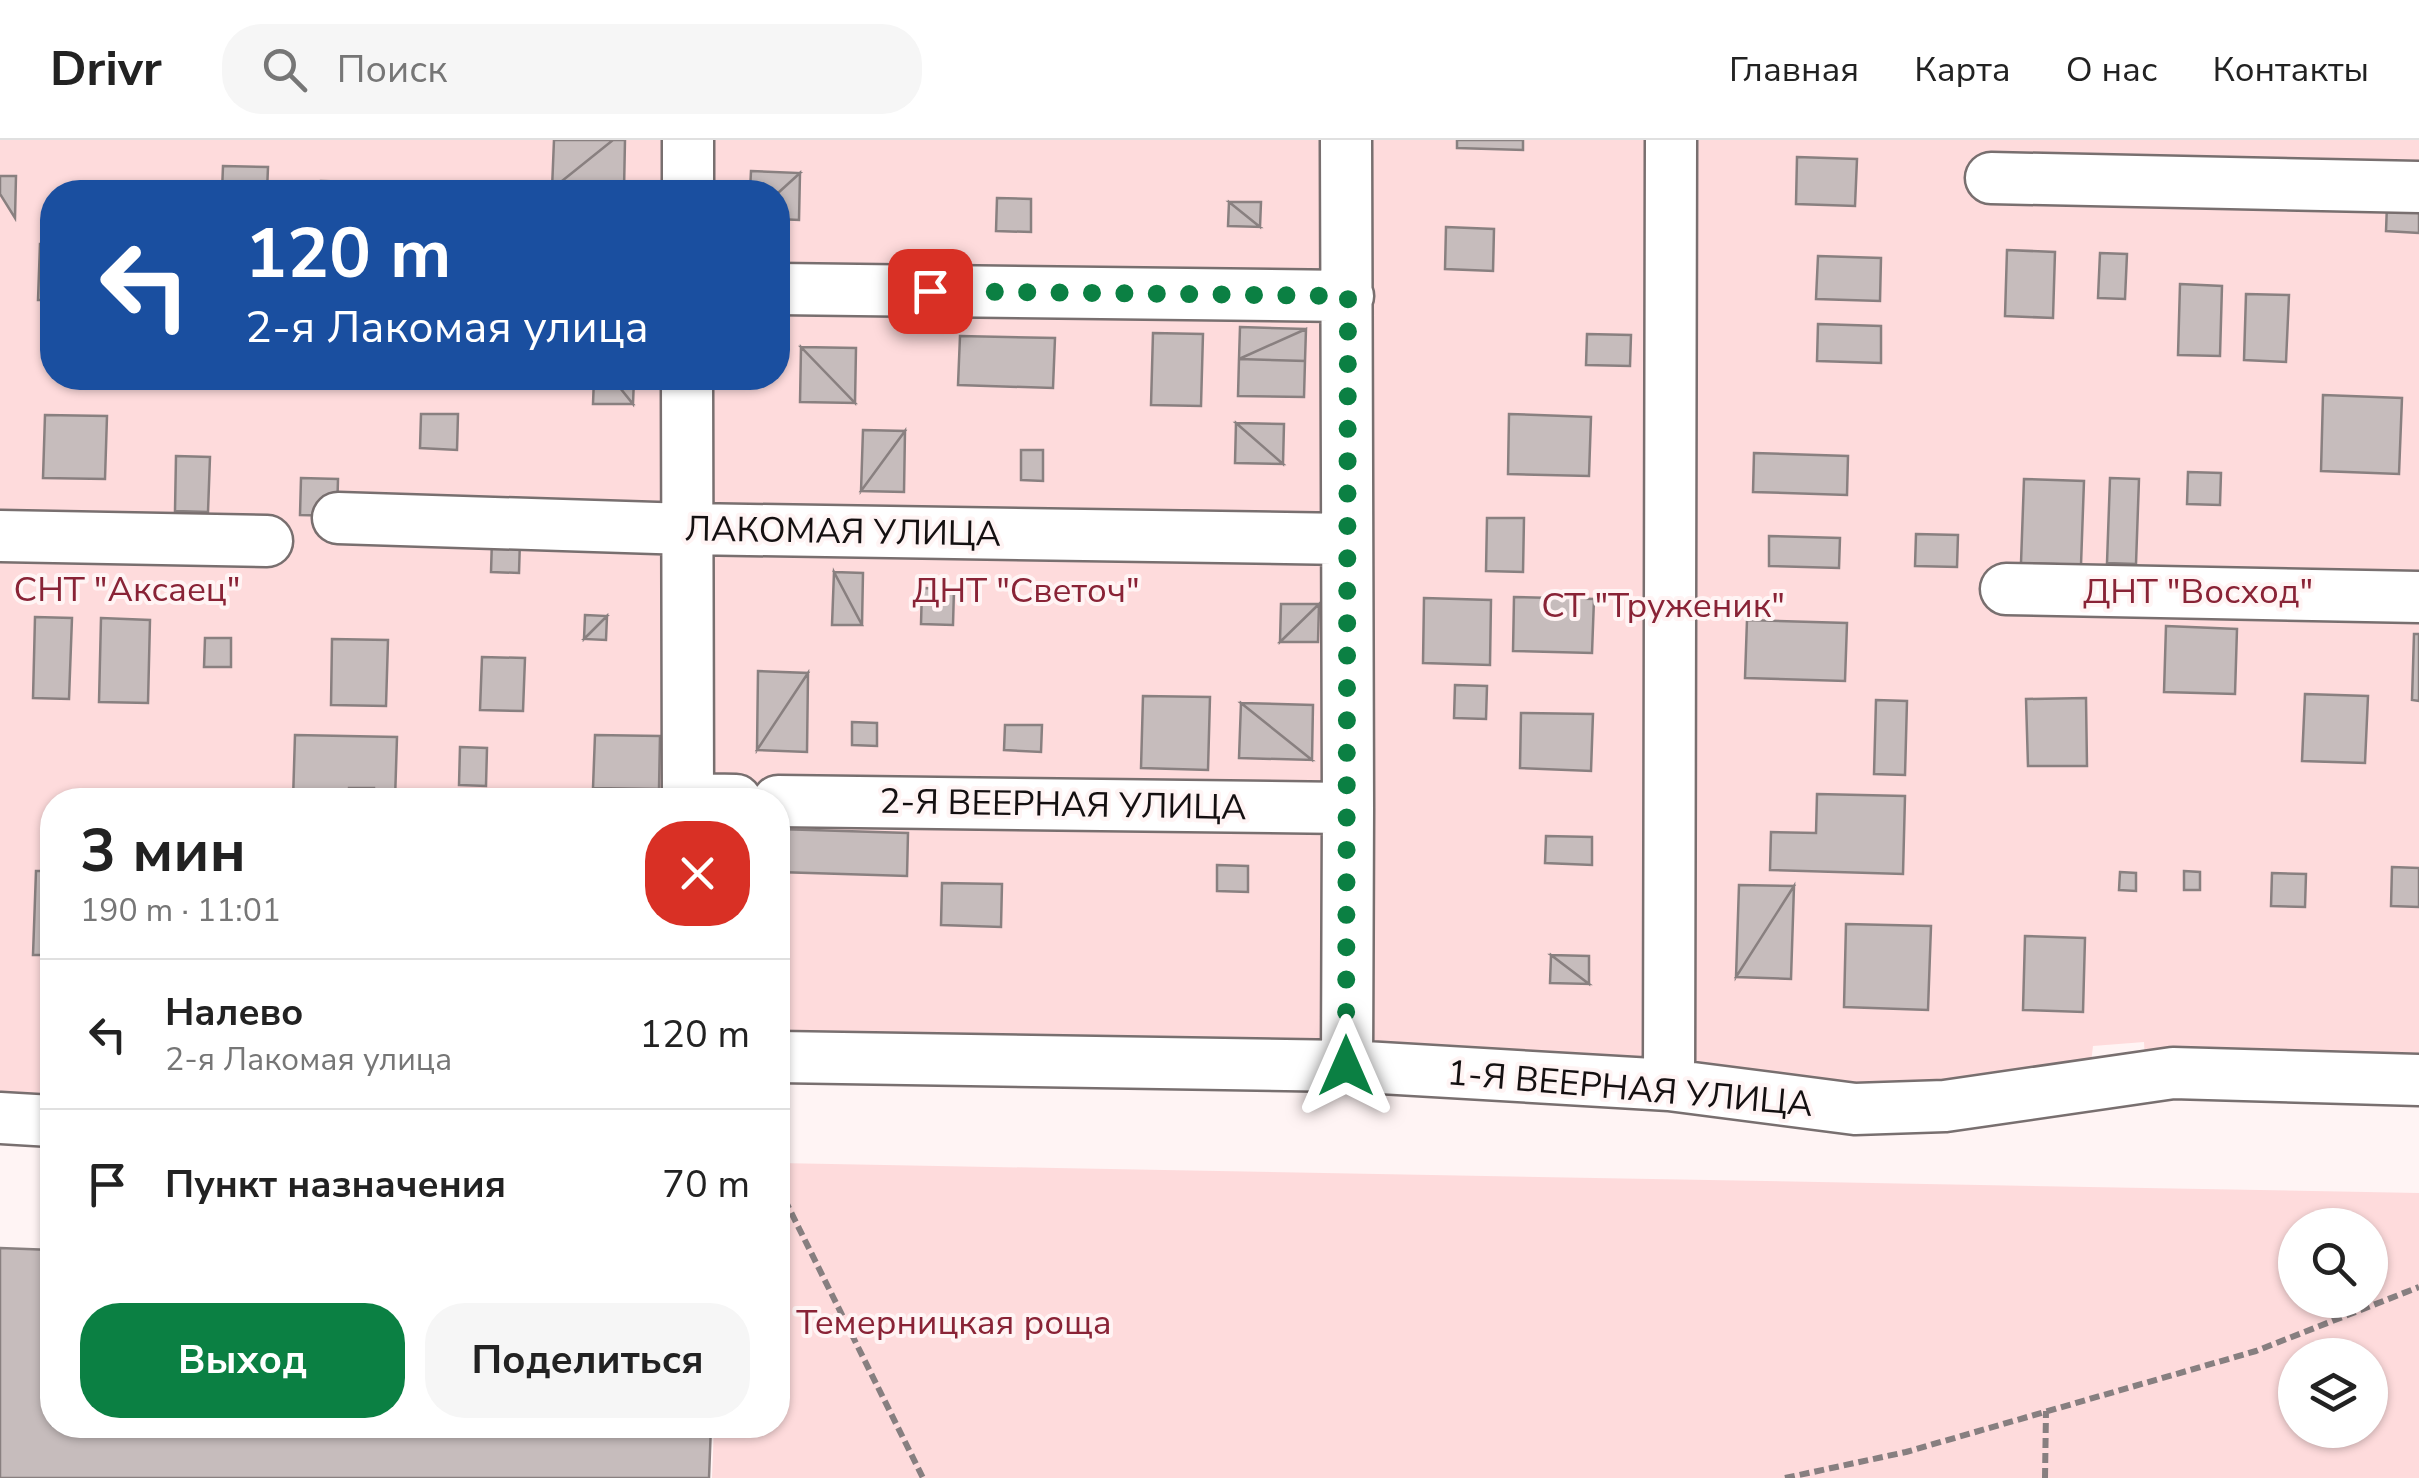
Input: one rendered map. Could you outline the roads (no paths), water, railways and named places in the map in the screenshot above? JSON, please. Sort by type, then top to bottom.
[{"type":"street","points":[[688,140],[688,180]]},
{"type":"street","points":[[1346,140],[1346,1066]]},
{"type":"street","points":[[1669,1085],[1671,140]]},
{"type":"street","points":[[1990,178],[2419,188]]},
{"type":"street","points":[[790,289],[1348,296]]},
{"type":"street","points":[[687,390],[688,788]]},
{"type":"street","name":"ЛАКОМАЯ УЛИЦА","points":[[338,518],[1347,539]]},
{"type":"street","points":[[0,536],[267,542]]},
{"type":"street","points":[[2006,590],[2419,597]]},
{"type":"street","name":"2-Я ВЕЕРНАЯ УЛИЦА","points":[[790,800],[1348,808]]},
{"type":"street","name":"1-Я ВЕЕРНАЯ УЛИЦА","points":[[790,1057],[1346,1066],[1669,1085],[1854,1109],[1945,1106],[2172,1072],[2419,1080]]},
{"type":"street","points":[[0,1118],[40,1120]]},
{"type":"park label","name":"СНТ \"Аксаец\"","points":[[127,589]]},
{"type":"park label","name":"ДНТ \"Светоч\"","points":[[1026,590]]},
{"type":"park label","name":"ДНТ \"Восход\"","points":[[2198,591]]},
{"type":"park label","name":"СТ \"Труженик\"","points":[[1663,605]]},
{"type":"park label","name":"Темерницкая роща","points":[[954,1322]]}]
